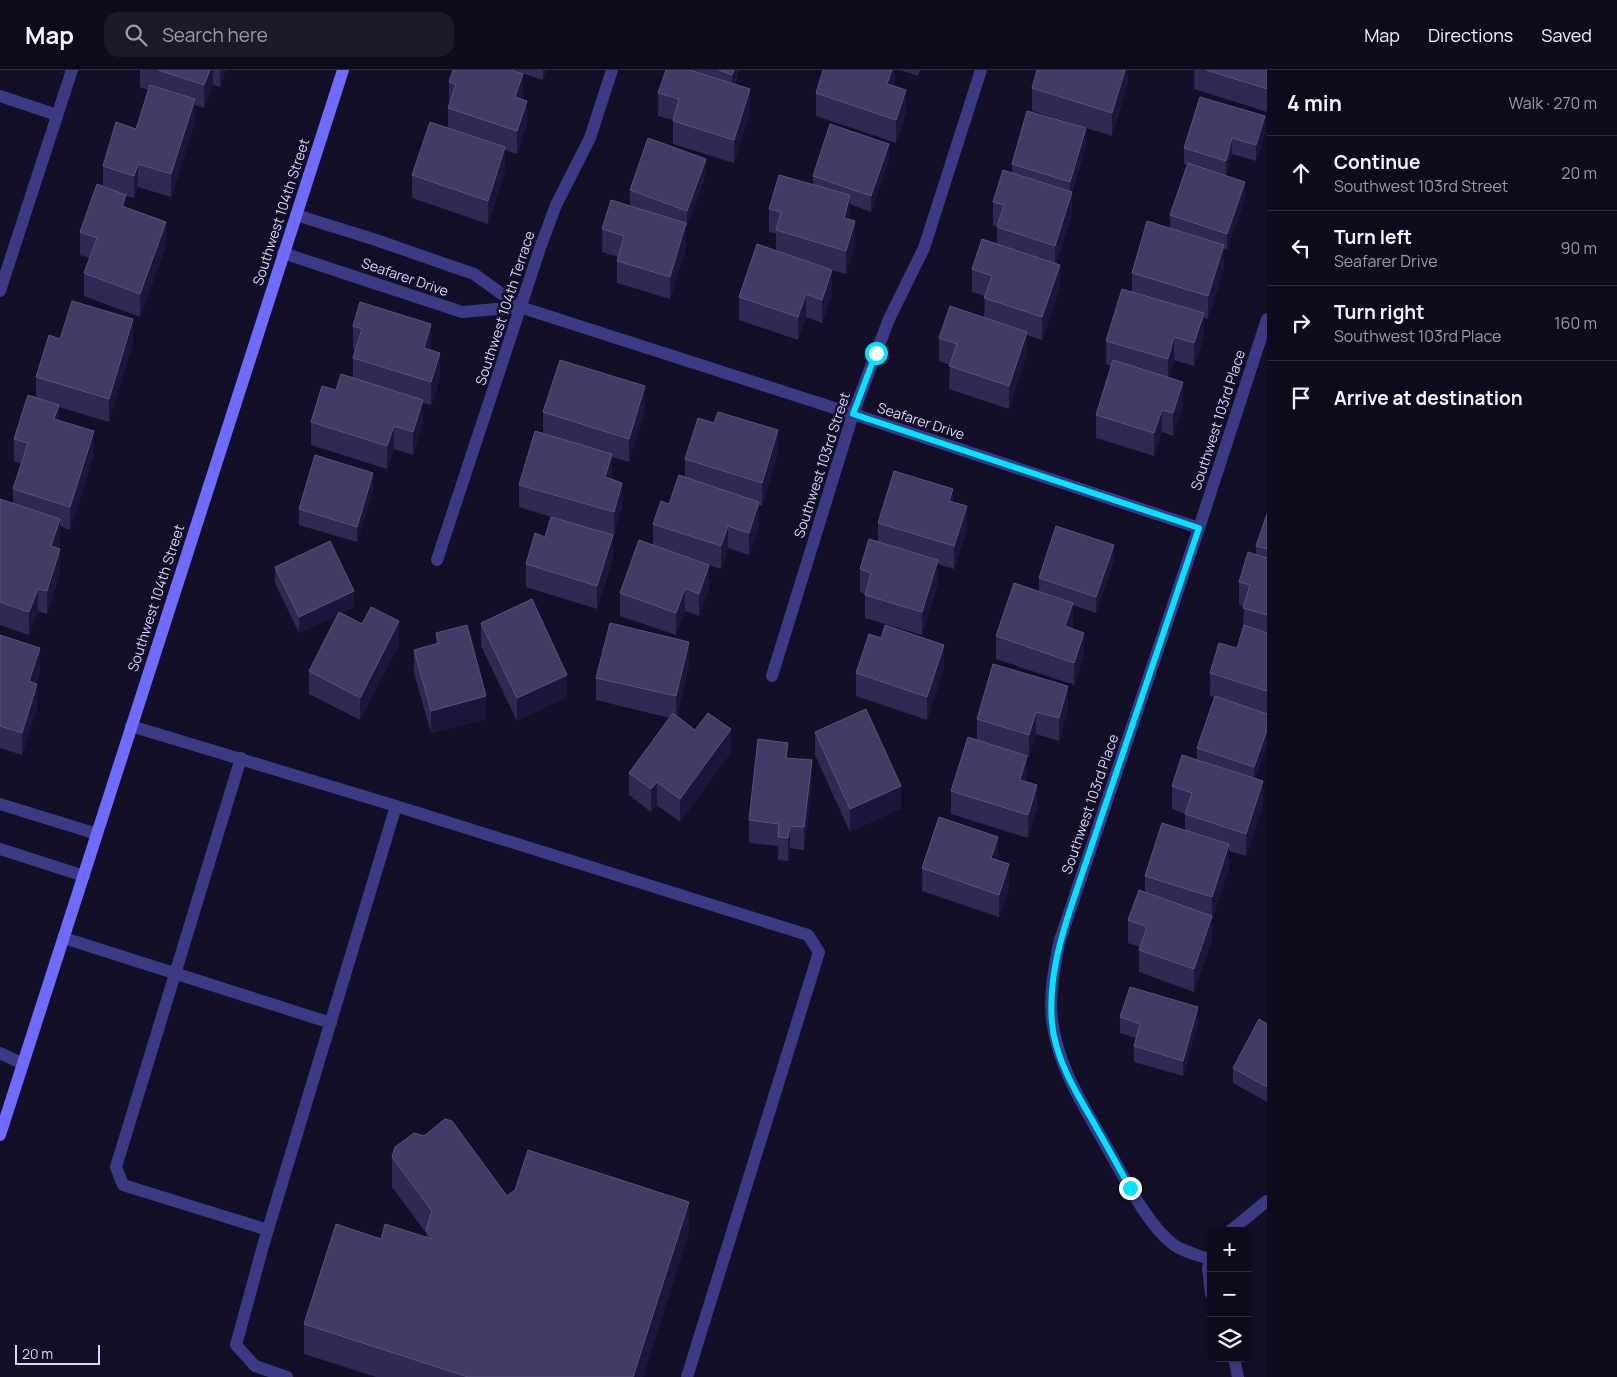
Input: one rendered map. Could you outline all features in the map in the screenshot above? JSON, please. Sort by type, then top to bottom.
[{"type":"main road","name":"Southwest 104th Street","points":[[0,1135],[343,70]]},
{"type":"street","points":[[0,291],[72,70]]},
{"type":"street","name":"Southwest 104th Terrace","points":[[437,560],[520,307],[556,206],[590,138],[612,70]]},
{"type":"street","name":"Southwest 103rd Street","points":[[772,676],[853,414],[889,319],[924,248],[981,70]]},
{"type":"street","points":[[0,96],[57,115]]},
{"type":"street","name":"Seafarer Drive","points":[[296,215],[474,274],[520,307],[1199,528]]},
{"type":"street","name":"Seafarer Drive","points":[[283,253],[462,312],[520,307]]},
{"type":"street","name":"Southwest 103rd Place","points":[[1207,1256],[1186,1251],[1174,1244],[1145,1211],[1130,1188],[1071,1082],[1062,1062],[1052,1024],[1052,995],[1059,943],[1199,528],[1267,319]]},
{"type":"street","points":[[131,726],[241,758],[808,934],[819,952],[687,1377]]},
{"type":"street","points":[[241,758],[116,1167],[123,1185],[268,1230]]},
{"type":"street","points":[[0,804],[97,834]]},
{"type":"street","points":[[287,1377],[255,1366],[236,1345],[268,1230],[396,806]]},
{"type":"street","points":[[0,849],[84,876]]},
{"type":"street","points":[[64,938],[331,1023]]},
{"type":"street","points":[[0,1053],[23,1064]]},
{"type":"street","points":[[1235,1227],[1267,1201]]},
{"type":"street","points":[[1235,1362],[1238,1377]]},
{"type":"building","points":[[158,70],[210,70],[204,85]]},
{"type":"building","points":[[453,70],[511,70],[523,74],[515,97],[527,101],[517,131],[448,108],[456,84],[449,82]]},
{"type":"building","points":[[666,70],[690,70],[750,89],[734,140],[673,121],[679,99],[658,93]]},
{"type":"building","points":[[719,70],[734,70],[732,75]]},
{"type":"building","points":[[823,70],[892,70],[887,84],[906,90],[896,120],[816,93]]},
{"type":"building","points":[[1037,70],[1125,70],[1112,113],[1032,88]]},
{"type":"building","points":[[1206,70],[1267,70],[1267,89]]},
{"type":"building","points":[[150,85],[195,99],[171,174],[138,164],[134,176],[103,166],[116,122],[136,129]]},
{"type":"building","points":[[1200,97],[1265,116],[1256,145],[1232,138],[1226,161],[1184,148]]},
{"type":"building","points":[[1027,111],[1086,128],[1070,182],[1012,164]]},
{"type":"building","points":[[430,122],[505,147],[488,201],[412,175]]},
{"type":"building","points":[[830,124],[889,144],[871,196],[813,176]]},
{"type":"building","points":[[648,138],[706,159],[687,211],[630,190]]},
{"type":"building","points":[[1188,163],[1245,182],[1227,234],[1170,215]]},
{"type":"building","points":[[1003,170],[1072,192],[1055,246],[997,227],[1004,205],[993,202]]},
{"type":"building","points":[[779,175],[850,195],[844,218],[855,221],[846,251],[776,230],[781,212],[769,209]]},
{"type":"building","points":[[97,184],[126,195],[122,206],[166,222],[140,294],[84,273],[97,238],[80,232]]},
{"type":"building","points":[[611,200],[686,223],[670,277],[617,261],[624,236],[602,229]]},
{"type":"building","points":[[1147,221],[1224,245],[1208,296],[1132,273]]},
{"type":"building","points":[[982,239],[1060,265],[1042,317],[984,298],[992,276],[972,269]]},
{"type":"building","points":[[757,244],[832,270],[822,300],[806,294],[798,317],[739,297]]},
{"type":"building","points":[[1122,289],[1204,313],[1194,343],[1174,337],[1168,359],[1106,341]]},
{"type":"building","points":[[72,301],[133,319],[109,399],[36,377],[49,335],[60,339]]},
{"type":"building","points":[[360,302],[431,324],[424,348],[440,353],[431,382],[353,358],[362,329],[353,326]]},
{"type":"building","points":[[950,306],[1027,332],[1009,386],[949,366],[957,344],[939,338]]},
{"type":"building","points":[[560,360],[645,386],[629,439],[543,412]]},
{"type":"building","points":[[1113,360],[1183,382],[1173,413],[1162,410],[1154,433],[1096,415]]},
{"type":"building","points":[[341,374],[423,400],[413,432],[394,426],[387,446],[311,422],[322,386],[336,390]]},
{"type":"building","points":[[28,395],[59,405],[54,419],[94,431],[70,507],[13,489],[28,443],[14,439]]},
{"type":"building","points":[[718,412],[778,430],[762,483],[685,459],[698,418],[714,423]]},
{"type":"building","points":[[535,431],[612,454],[605,477],[622,483],[614,512],[519,485]]},
{"type":"building","points":[[315,455],[373,473],[357,527],[299,509]]},
{"type":"building","points":[[894,471],[953,489],[949,501],[967,506],[954,546],[878,523]]},
{"type":"building","points":[[679,475],[759,502],[749,533],[728,526],[721,546],[653,524],[661,501],[669,504]]},
{"type":"building","points":[[0,499],[60,519],[51,546],[60,549],[47,591],[38,589],[29,612],[0,602]]},
{"type":"building","points":[[1267,514],[1267,549],[1256,546]]},
{"type":"building","points":[[551,517],[613,535],[597,586],[526,564],[535,533],[545,537]]},
{"type":"building","points":[[1056,526],[1114,545],[1096,597],[1039,578]]},
{"type":"building","points":[[869,539],[938,560],[922,612],[865,595],[871,573],[860,569]]},
{"type":"building","points":[[639,540],[709,565],[699,594],[685,588],[676,613],[620,593]]},
{"type":"building","points":[[330,541],[354,591],[299,617],[275,567]]},
{"type":"building","points":[[1248,552],[1267,558],[1267,615],[1243,608],[1250,585],[1239,582]]},
{"type":"building","points":[[1014,583],[1073,603],[1065,626],[1084,633],[1074,663],[996,636]]},
{"type":"building","points":[[532,599],[567,675],[517,698],[481,623]]},
{"type":"building","points":[[371,607],[399,621],[360,698],[309,671],[339,612],[362,624]]},
{"type":"building","points":[[610,623],[689,642],[676,696],[596,678]]},
{"type":"building","points":[[467,625],[486,696],[431,711],[414,650],[439,643],[436,633]]},
{"type":"building","points":[[885,625],[944,645],[927,697],[856,673],[869,634],[881,638]]},
{"type":"building","points":[[1244,625],[1267,633],[1267,691],[1210,673],[1219,643],[1237,648]]},
{"type":"building","points":[[0,635],[40,648],[29,681],[37,684],[22,733],[0,726]]},
{"type":"building","points":[[993,664],[1068,686],[1059,718],[1036,712],[1029,735],[977,719]]},
{"type":"building","points":[[1215,696],[1267,714],[1267,730],[1254,767],[1197,748]]},
{"type":"building","points":[[866,709],[901,786],[850,809],[815,732]]},
{"type":"building","points":[[673,713],[695,730],[708,713],[731,729],[680,799],[657,782],[651,789],[629,773]]},
{"type":"building","points":[[968,737],[1027,756],[1020,780],[1037,785],[1028,815],[951,791]]},
{"type":"building","points":[[758,739],[788,743],[786,758],[812,760],[804,827],[790,826],[788,838],[778,837],[779,824],[749,820]]},
{"type":"building","points":[[1182,755],[1263,781],[1246,834],[1185,814],[1192,793],[1172,786]]},
{"type":"building","points":[[939,817],[998,837],[991,858],[1009,864],[999,895],[922,868]]},
{"type":"building","points":[[1162,823],[1229,844],[1212,897],[1145,876]]},
{"type":"building","points":[[1139,890],[1212,916],[1194,969],[1139,950],[1147,927],[1128,920]]},
{"type":"building","points":[[1130,987],[1198,1007],[1183,1061],[1134,1046],[1140,1024],[1120,1017]]},
{"type":"building","points":[[1259,1019],[1267,1024],[1267,1087],[1233,1068]]},
{"type":"building","points":[[445,1119],[452,1121],[507,1196],[515,1190],[528,1150],[689,1202],[633,1377],[468,1377],[304,1324],[336,1224],[381,1239],[385,1224],[432,1239],[426,1230],[432,1211],[392,1157],[395,1147],[414,1133],[424,1136]]},
{"type":"route","points":[[876,353],[853,414],[1199,528],[1059,943],[1054,972],[1052,1024],[1062,1062],[1071,1082],[1130,1188]]}]
